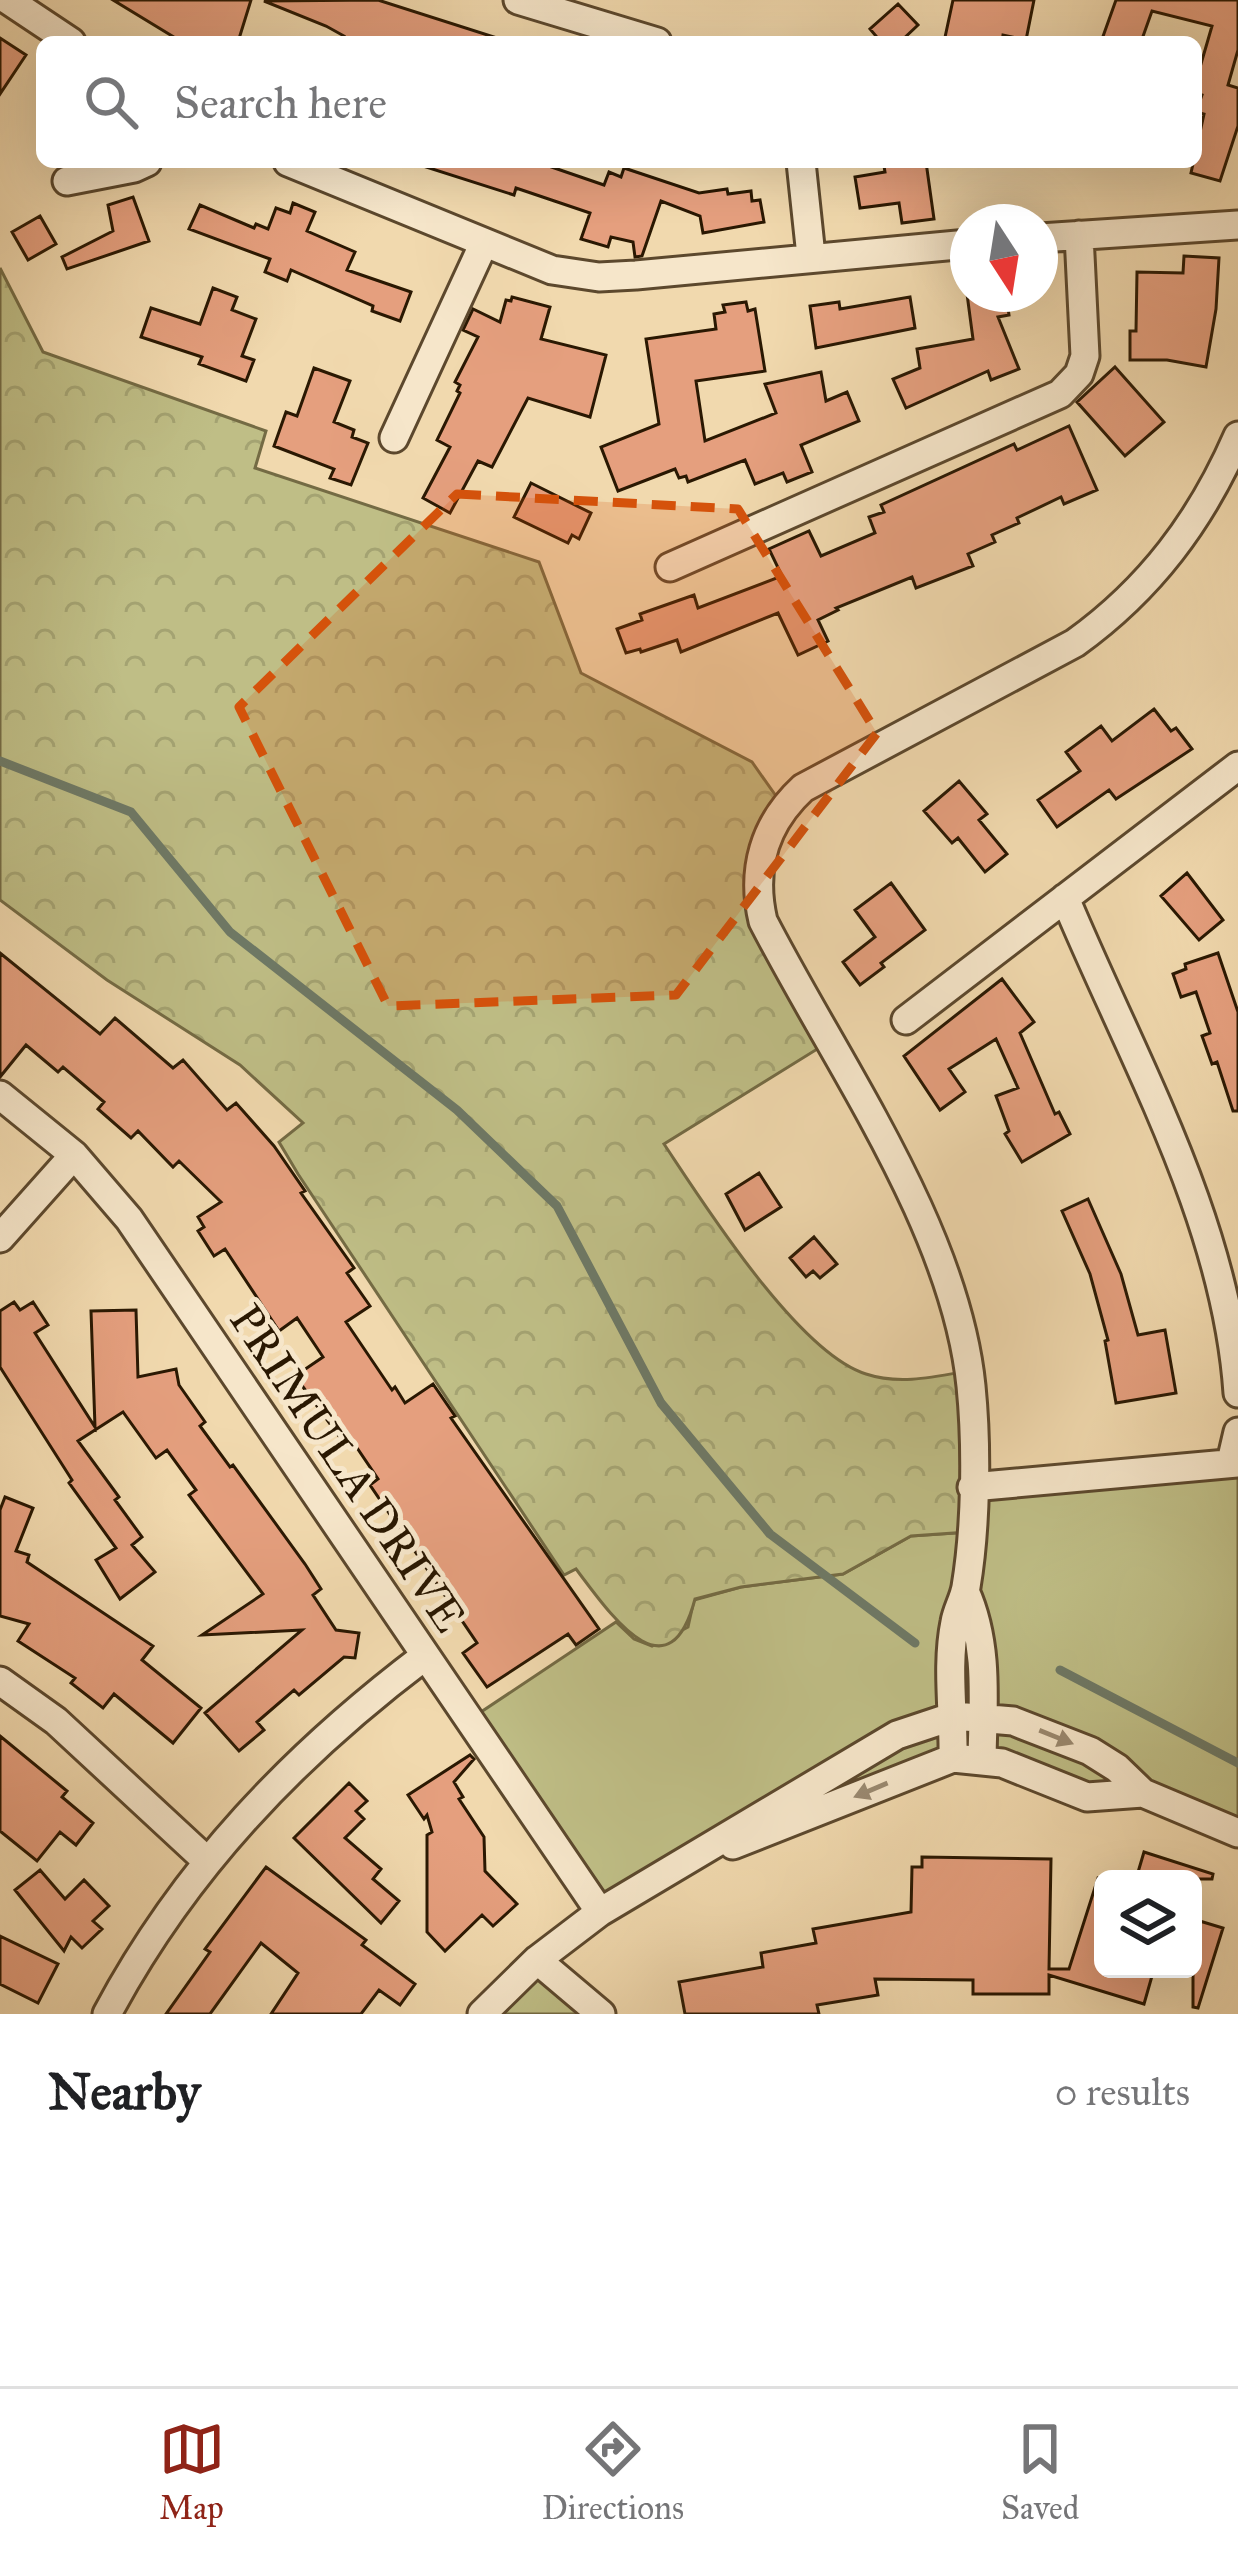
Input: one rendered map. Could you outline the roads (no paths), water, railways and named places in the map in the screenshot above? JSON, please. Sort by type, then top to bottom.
[{"type":"street","points":[[8,0],[62,36]]},
{"type":"street","points":[[518,0],[637,36]]},
{"type":"street","points":[[67,181],[134,168]]},
{"type":"street","points":[[303,168],[552,270],[599,277],[950,245]]},
{"type":"street","points":[[802,168],[811,256]]},
{"type":"street","points":[[1058,237],[1238,225]]},
{"type":"street","points":[[670,567],[1060,394],[1079,374],[1085,356],[1078,235]]},
{"type":"street","points":[[394,438],[484,243]]},
{"type":"street","points":[[953,1759],[951,1664],[955,1621],[965,1591],[972,1487],[970,1385],[953,1292],[890,1156],[763,921],[758,900],[762,855],[784,806],[803,788],[1046,659],[1111,617],[1148,582],[1184,536],[1216,486],[1238,436]]},
{"type":"street","points":[[906,1020],[1238,766]]},
{"type":"street","points":[[1065,898],[1193,1202],[1232,1327],[1238,1393]]},
{"type":"street","name":"PRIMULA DRIVE","points":[[0,1094],[74,1155],[129,1219],[600,1912]]},
{"type":"street","points":[[0,1238],[74,1155]]},
{"type":"street","points":[[972,1487],[1234,1462],[1238,1432]]},
{"type":"street","points":[[965,1591],[978,1620],[982,1760]]},
{"type":"street","points":[[107,2014],[168,1910],[207,1861],[297,1762],[424,1655]]},
{"type":"street","points":[[0,1681],[56,1721],[207,1861]]},
{"type":"street","points":[[482,2014],[537,1960],[600,1912],[897,1735],[954,1716],[1012,1721],[1090,1751],[1143,1793],[1238,1833]]},
{"type":"street","points":[[701,1854],[770,1832],[953,1759],[1002,1763],[1087,1797],[1143,1793]]},
{"type":"street","points":[[537,1960],[601,2014]]},
{"type":"waterway","points":[[0,761],[131,812],[230,932],[457,1110],[557,1206],[661,1403],[770,1534],[915,1643]]},
{"type":"waterway","points":[[1060,1670],[1238,1763]]}]
